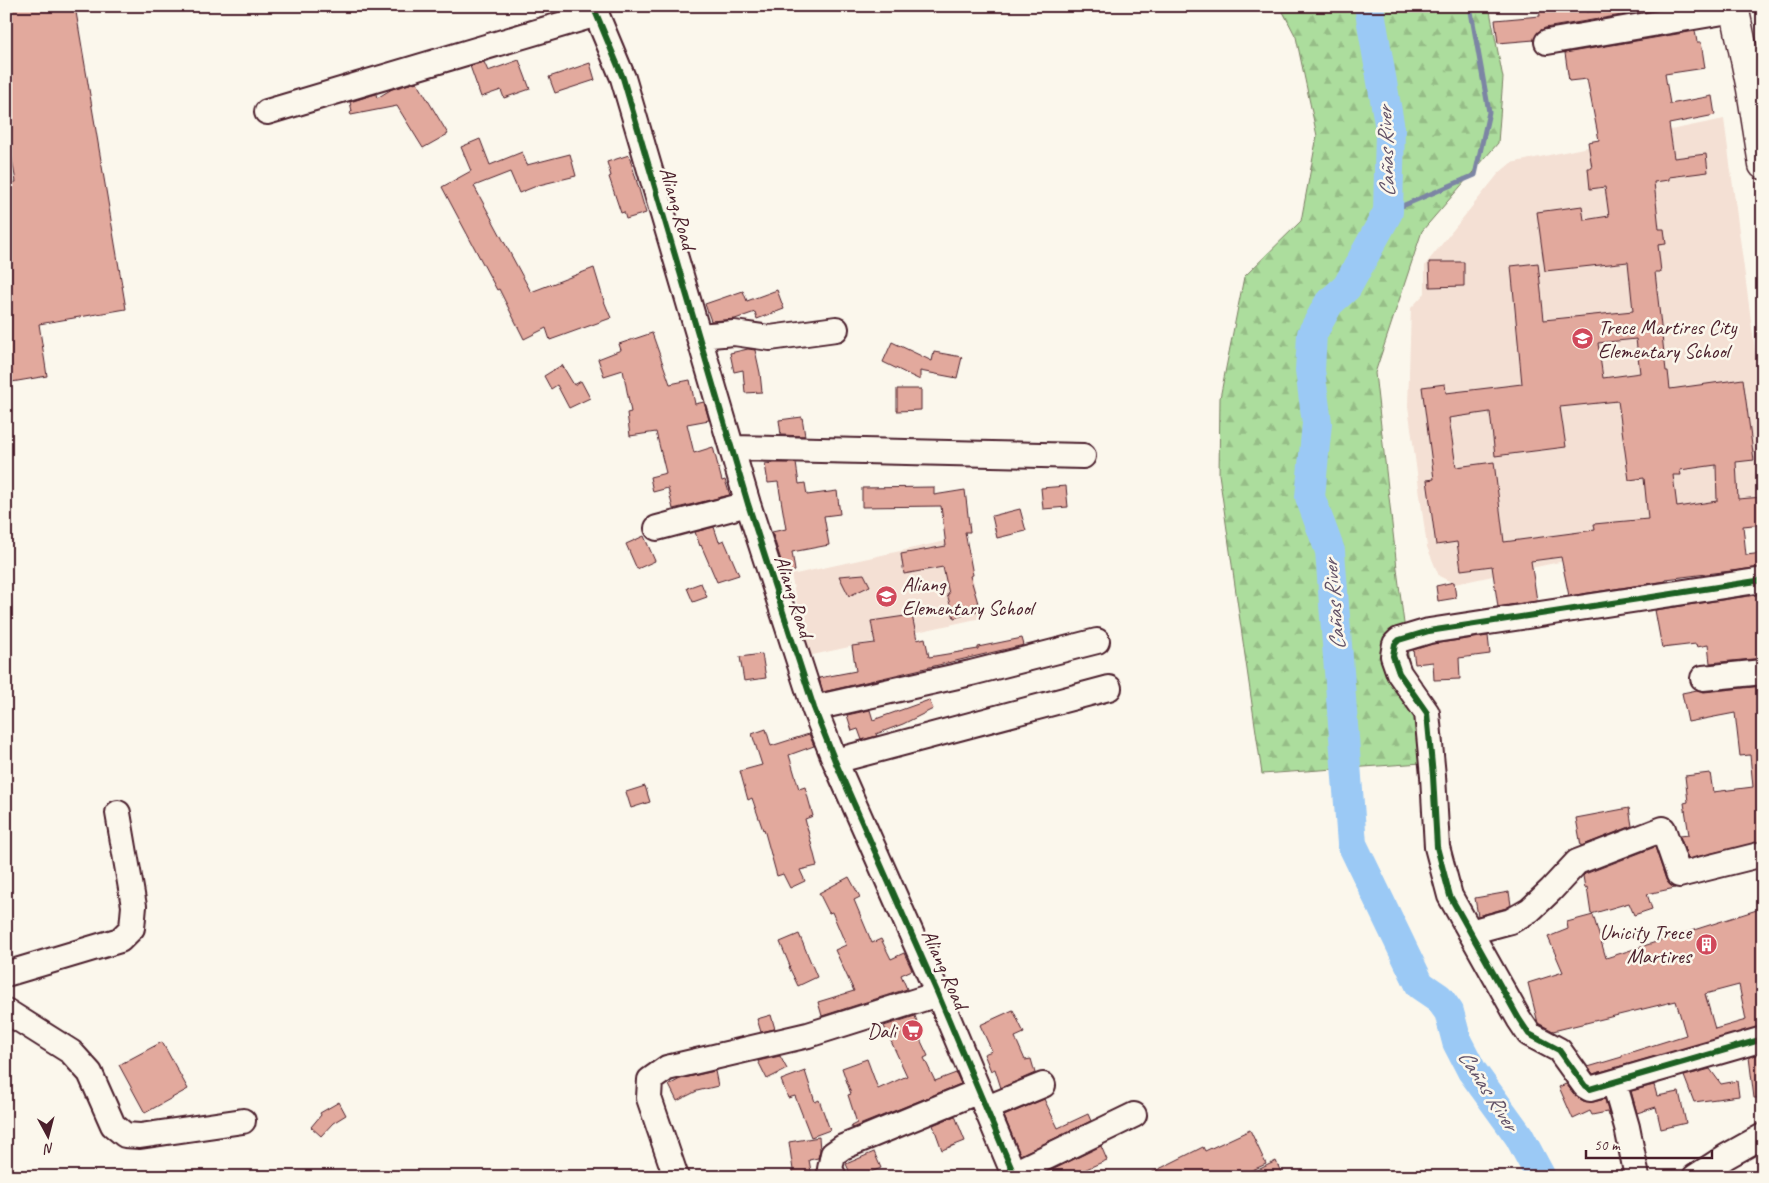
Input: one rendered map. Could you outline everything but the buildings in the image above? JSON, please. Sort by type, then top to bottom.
[{"type":"main road","points":[[1734,8],[1757,88],[1763,165]]},
{"type":"street","points":[[1547,42],[1734,8]]},
{"type":"street","points":[[267,112],[595,10]]},
{"type":"street","name":"Aliang Road","points":[[595,10],[623,78],[748,504],[814,708],[835,761],[938,994],[1015,1175]]},
{"type":"street","points":[[699,336],[734,333],[770,338],[836,329]]},
{"type":"street","points":[[732,448],[1083,456]]},
{"type":"street","points":[[658,528],[748,504]]},
{"type":"street","points":[[1763,580],[1429,631],[1403,638],[1395,644],[1393,656],[1399,673],[1427,713],[1437,847],[1450,896],[1529,1034],[1560,1050],[1585,1086],[1590,1089],[1763,1040]]},
{"type":"street","points":[[814,708],[971,673],[1097,641]]},
{"type":"street","points":[[1703,678],[1763,672]]},
{"type":"street","points":[[835,761],[1109,688]]},
{"type":"street","points":[[6,974],[120,940],[132,928],[134,906],[118,813]]},
{"type":"street","points":[[1470,932],[1511,921],[1530,910],[1577,862],[1663,829],[1679,875],[1763,854]]},
{"type":"street","points":[[676,1177],[649,1098],[650,1080],[666,1068],[808,1035],[938,994]]},
{"type":"street","points":[[6,1011],[71,1052],[90,1073],[113,1125],[124,1135],[140,1136],[243,1121]]},
{"type":"street","points":[[1614,1082],[1627,1127],[1638,1177]]},
{"type":"street","points":[[834,1177],[830,1169],[833,1154],[843,1147],[983,1100],[1043,1084]]},
{"type":"street","points":[[1015,1175],[1134,1115]]},
{"type":"street","points":[[1695,1177],[1763,1136]]},
{"type":"shaded area","name":"Trece Martires City Elementary School","points":[[1724,119],[1763,410],[1763,525],[1650,543],[1455,584],[1439,576],[1427,547],[1408,406],[1411,308],[1425,293],[1425,265],[1499,173],[1511,163]]},
{"type":"shaded area","name":"Aliang Elementary School","points":[[964,537],[981,618],[808,656],[791,575]]},
{"type":"green space","points":[[1280,6],[1489,6],[1503,78],[1498,143],[1422,231],[1375,373],[1398,577],[1422,763],[1262,774],[1219,474],[1220,398],[1244,277],[1301,221],[1317,136],[1296,37]]},
{"type":"waterway","name":"Cañas River","points":[[1369,6],[1390,129],[1388,212],[1347,287],[1329,303],[1312,334],[1310,370],[1317,423],[1310,497],[1330,551],[1352,844],[1420,985],[1439,998],[1449,1012],[1457,1042],[1472,1071],[1519,1136],[1541,1177]]},
{"type":"waterway","points":[[1388,212],[1475,175],[1489,112],[1470,6]]},
{"type":"cycle path","points":[[593,6],[623,78],[748,504],[814,708],[835,761],[938,994],[1015,1177]]},
{"type":"cycle path","points":[[1763,580],[1429,631],[1399,640],[1395,644],[1393,656],[1399,673],[1427,713],[1437,847],[1450,896],[1529,1034],[1559,1050],[1585,1086],[1590,1089],[1763,1039]]},
{"type":"place","name":"Trece Martires City Elementary School","points":[[1582,339]]},
{"type":"place","name":"Aliang Elementary School","points":[[886,596]]},
{"type":"place","name":"Unicity Trece Martires","points":[[1707,944]]},
{"type":"place","name":"Dali","points":[[912,1031]]}]
